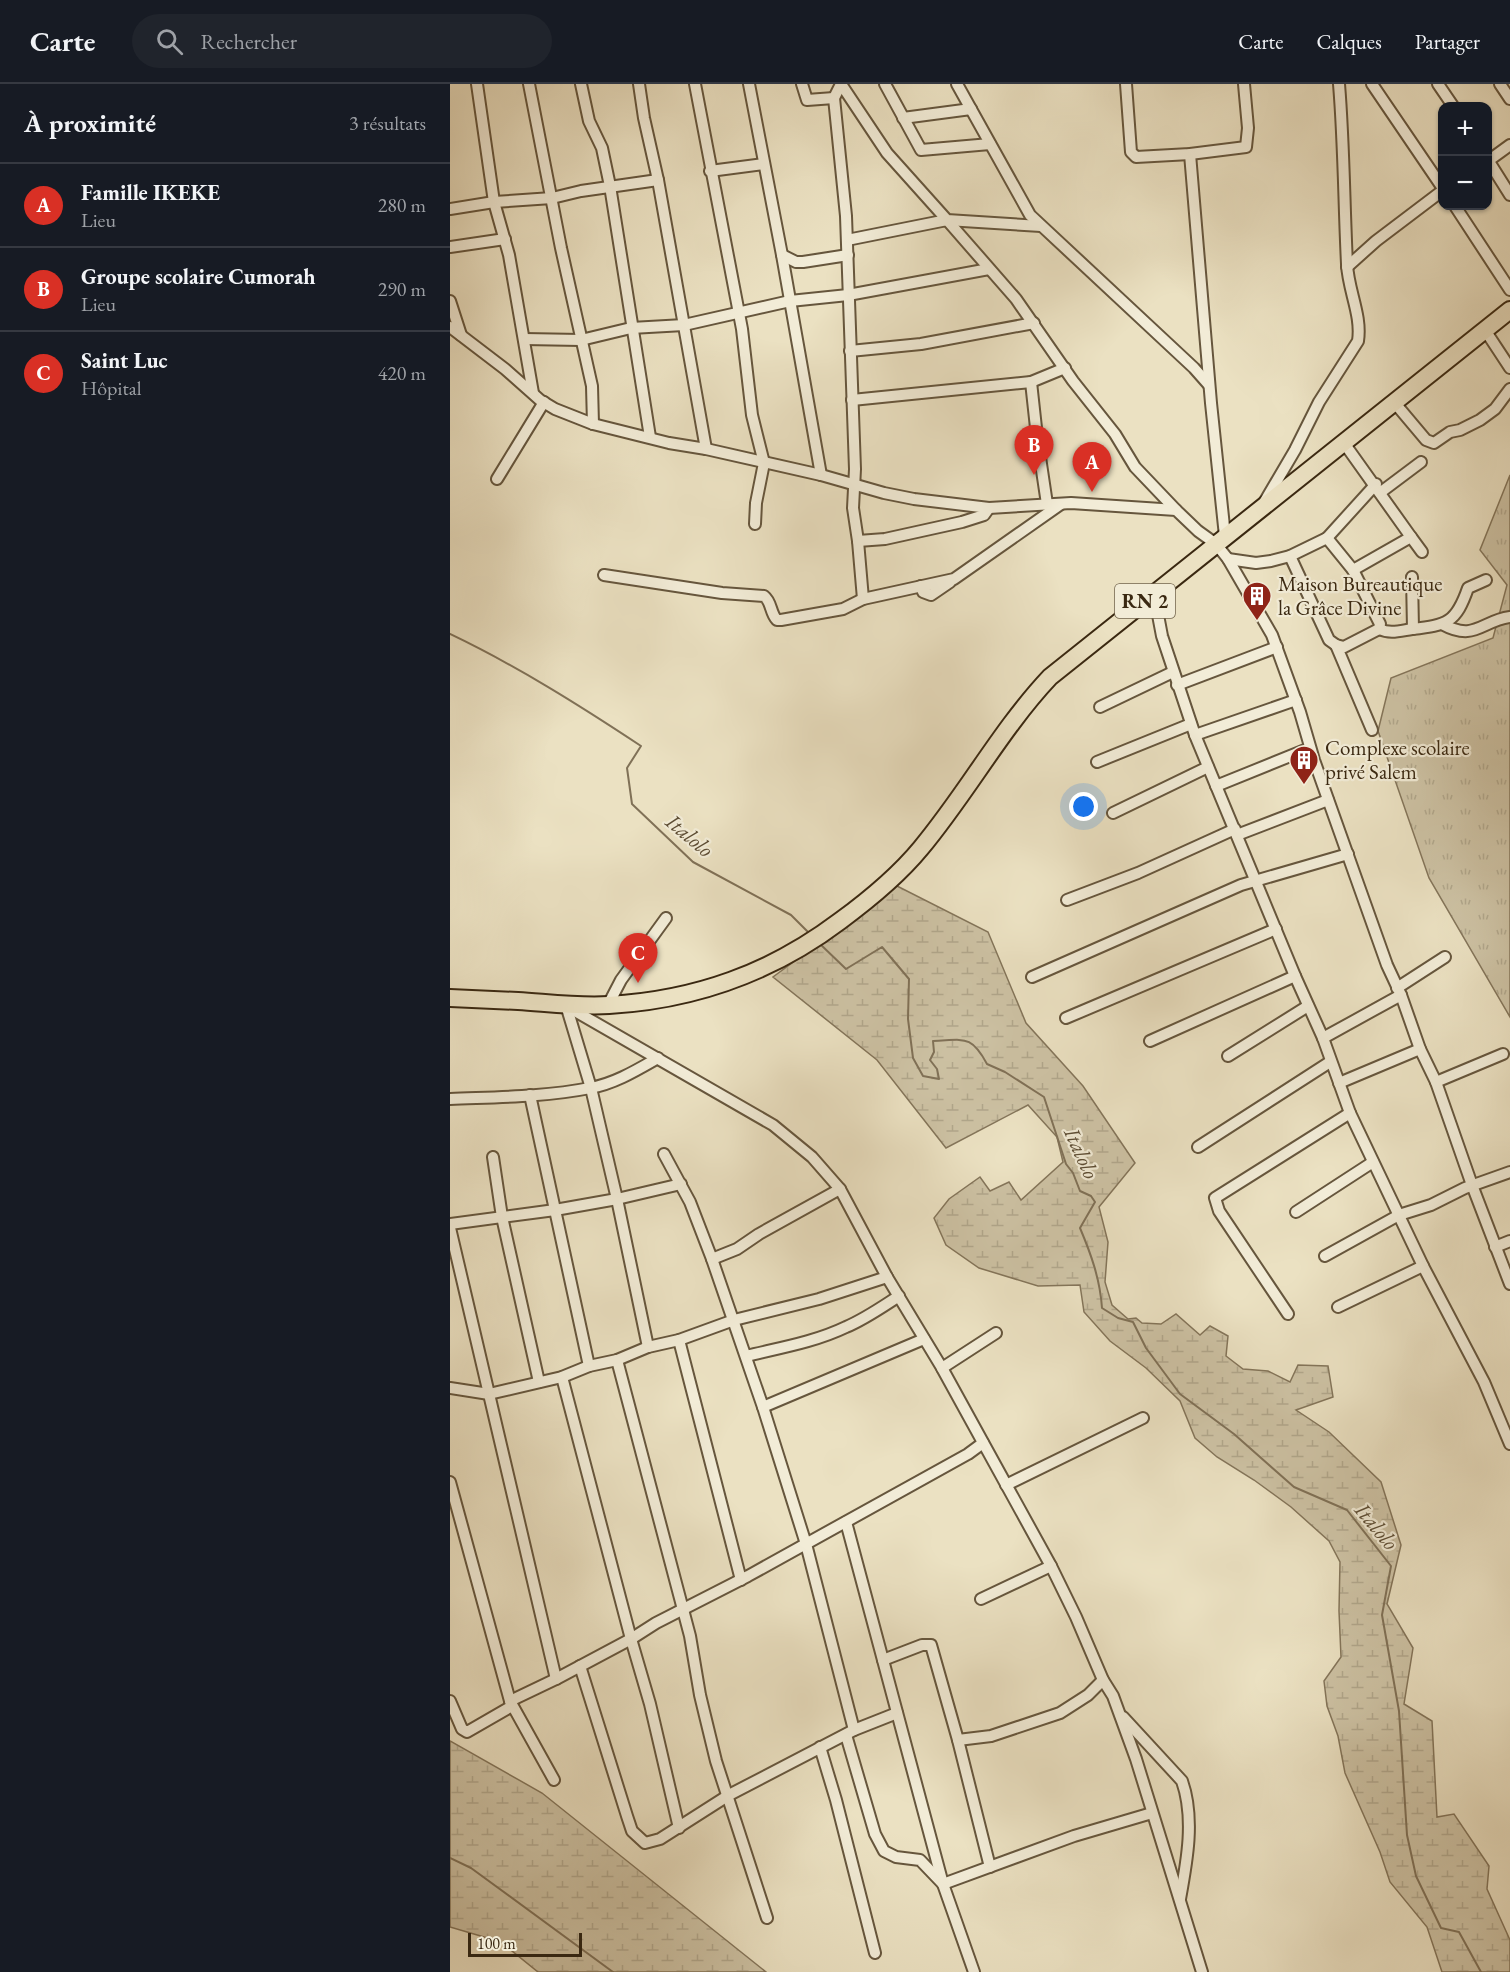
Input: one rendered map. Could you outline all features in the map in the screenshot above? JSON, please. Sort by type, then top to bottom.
[{"type":"highway","name":"RN 2","points":[[450,998],[566,1005],[608,1005],[673,998],[744,977],[817,939],[880,891],[920,850],[1016,716],[1050,677],[1510,310]]},
{"type":"street","points":[[477,84],[494,202],[505,239],[533,393]]},
{"type":"street","points":[[529,84],[592,386],[593,424]]},
{"type":"street","points":[[581,84],[590,121],[603,153],[610,186],[650,437]]},
{"type":"street","points":[[639,84],[706,449]]},
{"type":"street","points":[[695,84],[738,313],[752,415],[764,463],[756,503],[755,524]]},
{"type":"street","points":[[749,84],[821,475]]},
{"type":"street","points":[[802,84],[804,94],[810,101],[834,98]]},
{"type":"street","points":[[863,599],[853,508],[848,255],[841,154],[834,98],[841,84],[887,153],[1034,323],[1065,369],[1115,434],[1136,467],[1198,531],[1220,540]]},
{"type":"street","points":[[885,84],[920,149],[990,144]]},
{"type":"street","points":[[957,84],[1024,206],[1041,226],[1194,368],[1209,385]]},
{"type":"street","points":[[1126,84],[1132,155],[1190,154],[1245,147],[1248,128],[1244,84]]},
{"type":"street","points":[[1262,507],[1295,450],[1319,402],[1358,341],[1360,330],[1347,267],[1344,151],[1339,84]]},
{"type":"street","points":[[1372,84],[1438,182]]},
{"type":"street","points":[[1438,84],[1450,102]]},
{"type":"street","points":[[1500,84],[1510,99]]},
{"type":"street","points":[[903,118],[971,109]]},
{"type":"street","points":[[1492,157],[1510,144]]},
{"type":"street","points":[[1190,154],[1220,540],[1228,559],[1277,647],[1328,800],[1420,1049],[1436,1082],[1510,1284]]},
{"type":"street","points":[[710,171],[764,164]]},
{"type":"street","points":[[1492,166],[1510,195]]},
{"type":"street","points":[[450,209],[494,202],[552,198],[610,186],[658,180]]},
{"type":"street","points":[[1347,267],[1376,241],[1438,193]]},
{"type":"street","points":[[1458,210],[1509,285]]},
{"type":"street","points":[[847,240],[947,220],[1041,226]]},
{"type":"street","points":[[450,247],[505,239]]},
{"type":"street","points":[[782,255],[796,262],[848,255]]},
{"type":"street","points":[[524,339],[581,340],[631,328],[684,325],[790,302],[848,295],[989,269]]},
{"type":"street","points":[[450,300],[461,335]]},
{"type":"street","points":[[849,351],[921,344],[1034,323]]},
{"type":"street","points":[[450,327],[544,402],[593,424],[821,475],[902,498],[989,508],[1047,504],[1097,504],[1176,510]]},
{"type":"street","points":[[1485,330],[1510,368]]},
{"type":"street","points":[[852,400],[1031,382],[1065,369]]},
{"type":"street","points":[[1031,382],[1047,504]]},
{"type":"street","points":[[1394,402],[1425,440],[1434,443],[1450,432],[1460,430],[1480,420],[1495,409],[1510,389]]},
{"type":"street","points":[[497,479],[544,402]]},
{"type":"street","points":[[1344,442],[1422,552]]},
{"type":"street","points":[[1228,559],[1256,563],[1290,556],[1327,538],[1378,488],[1421,462]]},
{"type":"street","points":[[604,575],[722,593],[764,596],[769,601],[773,617],[777,620],[843,609],[863,599],[954,579],[1061,504]]},
{"type":"street","points":[[858,541],[885,539],[962,522],[984,515],[989,508]]},
{"type":"street","points":[[1353,570],[1412,537]]},
{"type":"street","points":[[1327,538],[1353,570],[1379,619],[1379,629]]},
{"type":"street","points":[[1290,556],[1329,640],[1336,645],[1344,646],[1379,629],[1388,633],[1435,627],[1448,622],[1461,608],[1468,588],[1486,580]]},
{"type":"street","points":[[1412,577],[1413,629]]},
{"type":"street","points":[[1154,594],[1162,636],[1195,735],[1323,1038],[1350,1113],[1423,1266],[1484,1382],[1510,1444]]},
{"type":"street","points":[[1442,624],[1456,632],[1478,629],[1510,617]]},
{"type":"street","points":[[1336,645],[1372,730]]},
{"type":"street","points":[[1177,685],[1277,647]]},
{"type":"street","points":[[1100,706],[1173,672]]},
{"type":"street","points":[[1195,735],[1296,700]]},
{"type":"street","points":[[1097,762],[1191,724]]},
{"type":"street","points":[[1216,786],[1310,748]]},
{"type":"street","points":[[1113,813],[1208,767]]},
{"type":"street","points":[[1067,900],[1236,832],[1328,800]]},
{"type":"street","points":[[1032,977],[1256,880],[1348,854]]},
{"type":"street","points":[[608,1005],[621,980],[666,918]]},
{"type":"street","points":[[1066,1018],[1276,929]]},
{"type":"street","points":[[1323,1038],[1399,992],[1445,957]]},
{"type":"street","points":[[1150,1041],[1295,976]]},
{"type":"street","points":[[566,1005],[773,1125],[812,1157],[840,1189],[887,1277],[942,1368],[1051,1566],[1103,1680],[1113,1696],[1202,1972]]},
{"type":"street","points":[[566,1005],[591,1088],[648,1347]]},
{"type":"street","points":[[1228,1056],[1308,1006]]},
{"type":"street","points":[[1339,1083],[1420,1049]]},
{"type":"street","points":[[1436,1082],[1503,1054]]},
{"type":"street","points":[[450,1100],[530,1095],[591,1088],[634,1072],[658,1058]]},
{"type":"street","points":[[1198,1147],[1330,1062]]},
{"type":"street","points":[[530,1095],[589,1366]]},
{"type":"street","points":[[1288,1314],[1218,1211],[1215,1198],[1350,1113]]},
{"type":"street","points":[[664,1154],[690,1202],[764,1407],[806,1544],[875,1834],[884,1851],[896,1857],[920,1860],[943,1884]]},
{"type":"street","points":[[493,1157],[502,1217],[538,1382]]},
{"type":"street","points":[[1296,1212],[1373,1162]]},
{"type":"street","points":[[1325,1256],[1399,1215],[1431,1205],[1472,1185],[1510,1172]]},
{"type":"street","points":[[556,1679],[450,1226],[617,1199],[681,1184]]},
{"type":"street","points":[[712,1259],[737,1249],[759,1234],[840,1189]]},
{"type":"street","points":[[1495,1247],[1510,1241]]},
{"type":"street","points":[[1338,1307],[1423,1266]]},
{"type":"street","points":[[450,1388],[489,1394],[562,1377],[589,1366],[617,1360],[648,1347],[679,1340],[734,1320],[819,1299],[887,1277]]},
{"type":"street","points":[[746,1356],[846,1328],[899,1296]]},
{"type":"street","points":[[942,1368],[996,1333]]},
{"type":"street","points":[[764,1407],[924,1339]]},
{"type":"street","points":[[679,1340],[741,1580]]},
{"type":"street","points":[[617,1360],[683,1609],[716,1761],[768,1918]]},
{"type":"street","points":[[562,1377],[650,1704],[679,1828]]},
{"type":"street","points":[[1006,1485],[1143,1418]]},
{"type":"street","points":[[450,1701],[462,1729],[467,1732],[511,1703],[741,1580],[968,1454],[983,1443]]},
{"type":"street","points":[[450,1482],[511,1703],[554,1780]]},
{"type":"street","points":[[846,1521],[943,1884],[974,1972]]},
{"type":"street","points":[[981,1599],[1051,1566]]},
{"type":"street","points":[[883,1660],[922,1645],[931,1645],[990,1867]]},
{"type":"street","points":[[580,1666],[632,1831],[645,1843],[652,1842],[679,1828],[729,1795],[820,1747],[897,1713]]},
{"type":"street","points":[[958,1740],[991,1736],[1060,1713],[1088,1695],[1103,1680]]},
{"type":"street","points":[[1120,1714],[1182,1781],[1185,1790],[1189,1840],[1180,1902]]},
{"type":"street","points":[[820,1747],[836,1800],[874,1953]]},
{"type":"street","points":[[943,1884],[1074,1836],[1152,1813]]},
{"type":"green space","points":[[1510,475],[1510,1017],[1429,878],[1378,731],[1391,678],[1493,638],[1507,585],[1480,550]]},
{"type":"green space","points":[[897,886],[988,932],[1026,1023],[1083,1086],[1135,1163],[1099,1207],[1108,1242],[1105,1282],[1112,1305],[1128,1319],[1136,1318],[1142,1323],[1161,1324],[1176,1314],[1200,1335],[1210,1326],[1228,1336],[1226,1356],[1243,1369],[1268,1371],[1290,1382],[1298,1365],[1328,1366],[1333,1397],[1296,1410],[1329,1432],[1381,1482],[1401,1545],[1387,1604],[1413,1648],[1404,1704],[1432,1721],[1437,1817],[1454,1814],[1489,1866],[1487,1889],[1510,1940],[1510,1972],[1442,1972],[1427,1927],[1390,1882],[1380,1852],[1345,1773],[1338,1736],[1327,1706],[1324,1681],[1341,1657],[1340,1562],[1329,1541],[1291,1507],[1217,1457],[1195,1438],[1180,1401],[1146,1368],[1110,1341],[1084,1312],[1080,1285],[1038,1286],[979,1268],[946,1245],[934,1218],[949,1199],[980,1177],[990,1191],[1009,1182],[1021,1200],[1063,1162],[1057,1137],[1028,1105],[946,1148],[877,1060],[773,977]]},
{"type":"green space","points":[[450,1741],[542,1793],[766,1972],[538,1972],[501,1942],[450,1927]]},
{"type":"waterway","name":"Italolo","points":[[450,634],[547,687],[641,746],[627,768],[632,804],[693,862],[791,915],[811,935]]},
{"type":"waterway","name":"Italolo","points":[[819,943],[846,969],[882,947],[909,979],[908,1019],[913,1058],[923,1076],[939,1079],[937,1069],[930,1060],[934,1052],[933,1041],[966,1041],[976,1048],[987,1064],[1005,1072],[1044,1097],[1066,1164],[1073,1173],[1080,1191],[1091,1196],[1095,1202],[1080,1228],[1094,1267],[1102,1308],[1118,1318],[1133,1322],[1146,1348],[1180,1394],[1234,1434],[1294,1487],[1347,1510],[1391,1566],[1382,1615],[1399,1711],[1407,1835],[1416,1876],[1441,1928],[1459,1932],[1481,1972]]},
{"type":"waterway","points":[[450,1858],[471,1868],[613,1972]]},
{"type":"place","name":"Groupe scolaire Cumorah","points":[[1034,475]]},
{"type":"place","name":"Famille IKEKE","points":[[1092,492]]},
{"type":"place","name":"Maison Bureautique la Grâce Divine","points":[[1257,622]]},
{"type":"place","name":"Complexe scolaire privé Salem","points":[[1304,786]]},
{"type":"place","name":"Saint Luc","points":[[638,983]]}]
